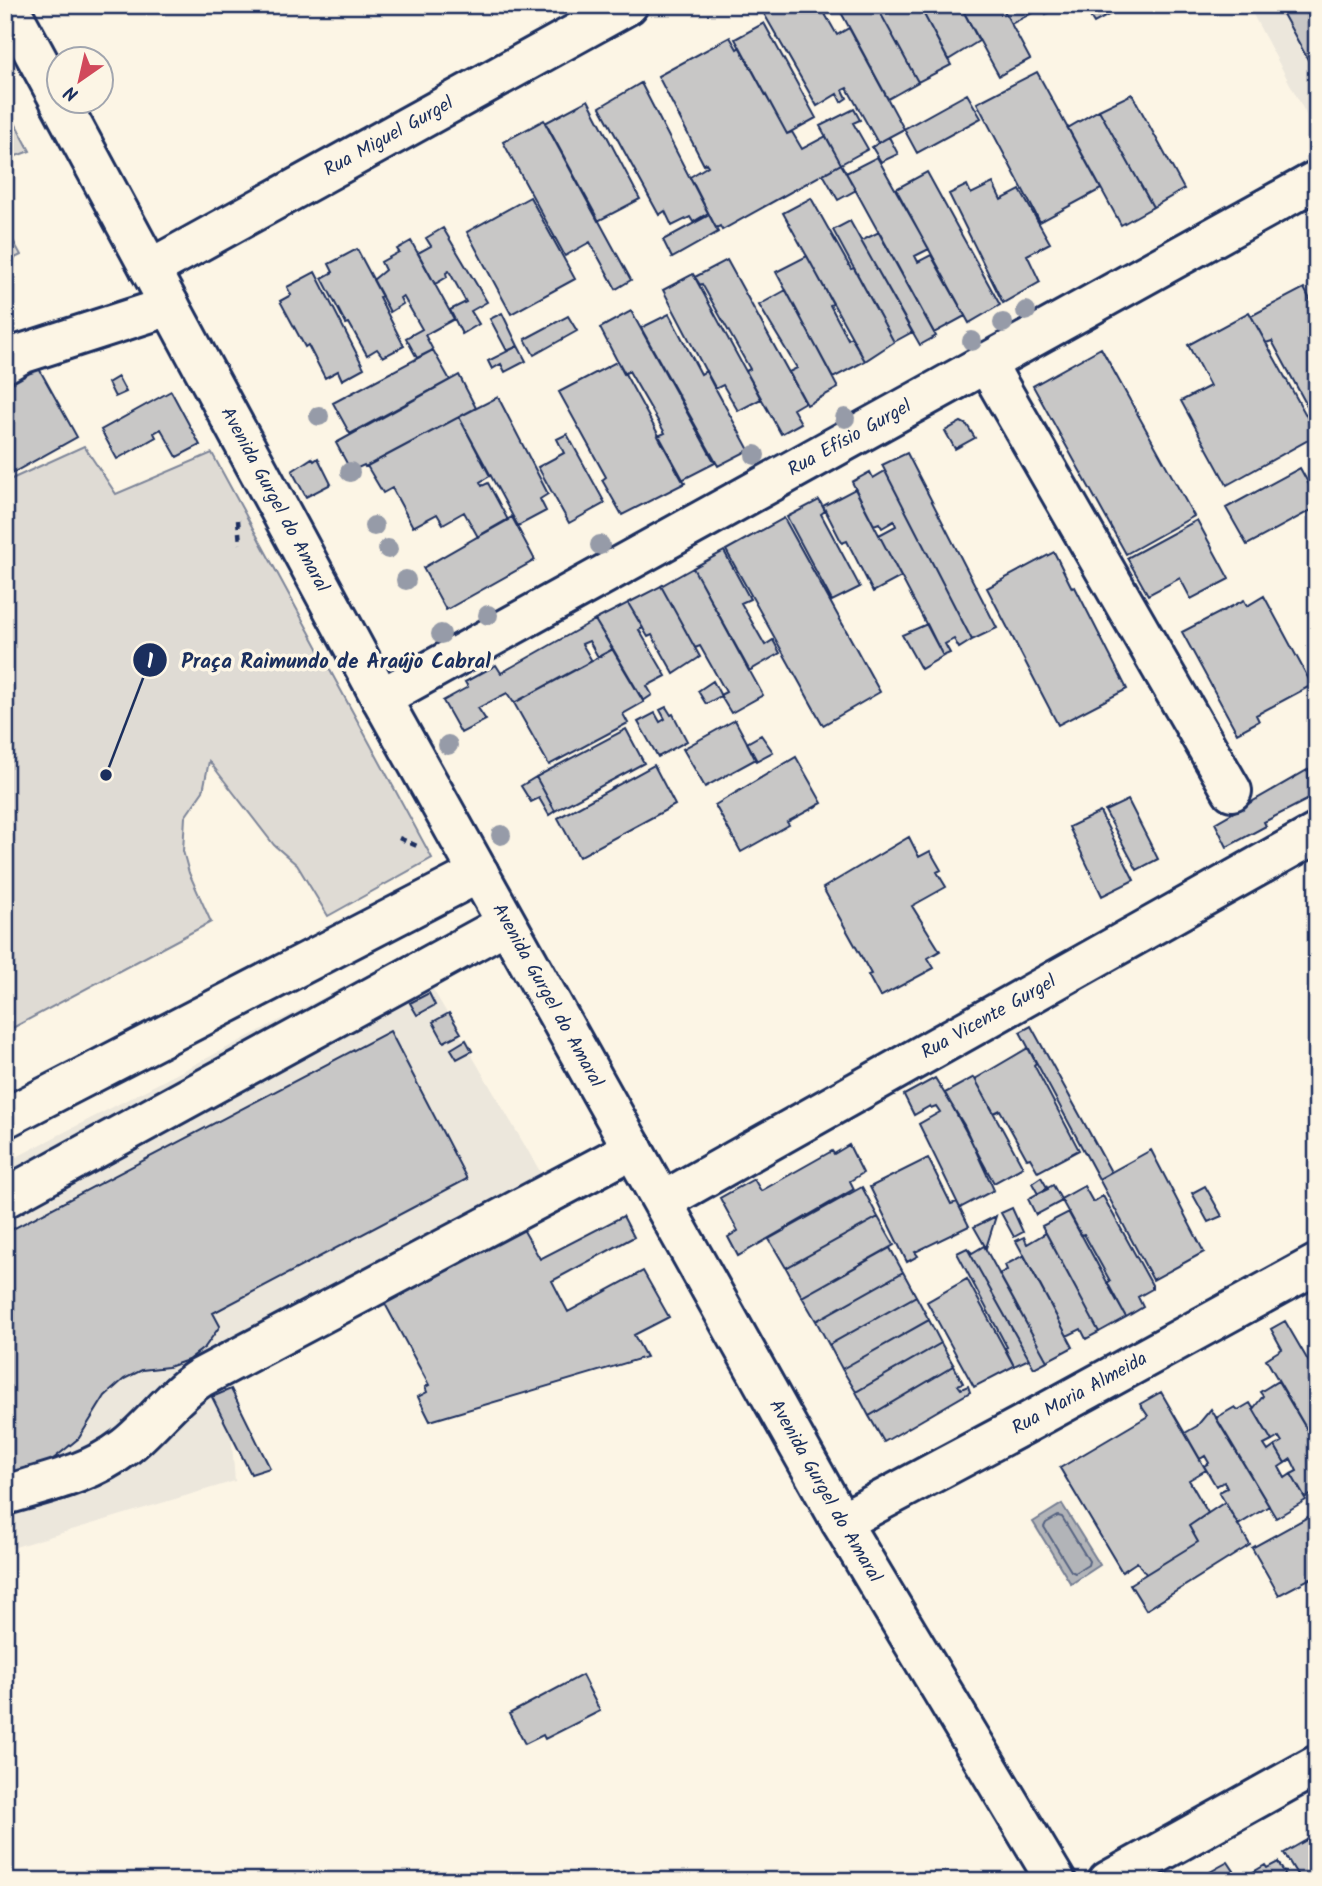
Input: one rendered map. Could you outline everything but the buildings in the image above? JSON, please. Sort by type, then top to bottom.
[{"type":"street","name":"Avenida Gurgel do Amaral","points":[[8,5],[46,75]]},
{"type":"street","name":"Rua Miguel Gurgel","points":[[150,269],[628,5]]},
{"type":"street","name":"Avenida Gurgel do Amaral","points":[[68,116],[506,924],[841,1522],[1056,1881]]},
{"type":"street","name":"Rua Efísio Gurgel","points":[[382,698],[1317,180]]},
{"type":"street","points":[[5,363],[21,354],[170,306]]},
{"type":"street","points":[[986,363],[1232,791]]},
{"type":"street","name":"Rua Vicente Gurgel","points":[[663,1201],[1317,833]]},
{"type":"street","points":[[5,1118],[479,873]]},
{"type":"street","points":[[5,1198],[506,924]]},
{"type":"street","points":[[5,1496],[79,1474],[106,1460],[127,1446],[181,1390],[200,1378],[633,1149]]},
{"type":"street","name":"Rua Maria Almeida","points":[[841,1522],[1317,1264]]},
{"type":"street","points":[[1108,1881],[1317,1765]]},
{"type":"shaded area","points":[[1248,5],[1317,5],[1315,131]]},
{"type":"shaded area","points":[[5,104],[30,151],[5,160]]},
{"type":"shaded area","points":[[5,226],[21,255],[5,263]]},
{"type":"shaded area","points":[[84,446],[116,494],[212,453],[432,858],[328,916],[297,865],[274,845],[209,761],[203,791],[185,817],[183,851],[189,873],[211,922],[5,1032],[5,482]]},
{"type":"shaded area","points":[[411,952],[561,1207],[227,1384],[235,1481],[5,1550],[5,1163]]},
{"type":"water","points":[[1062,1504],[1100,1565],[1071,1584],[1033,1522]]},
{"type":"place","name":"Praça Raimundo de Araújo Cabral","points":[[106,775]]}]
